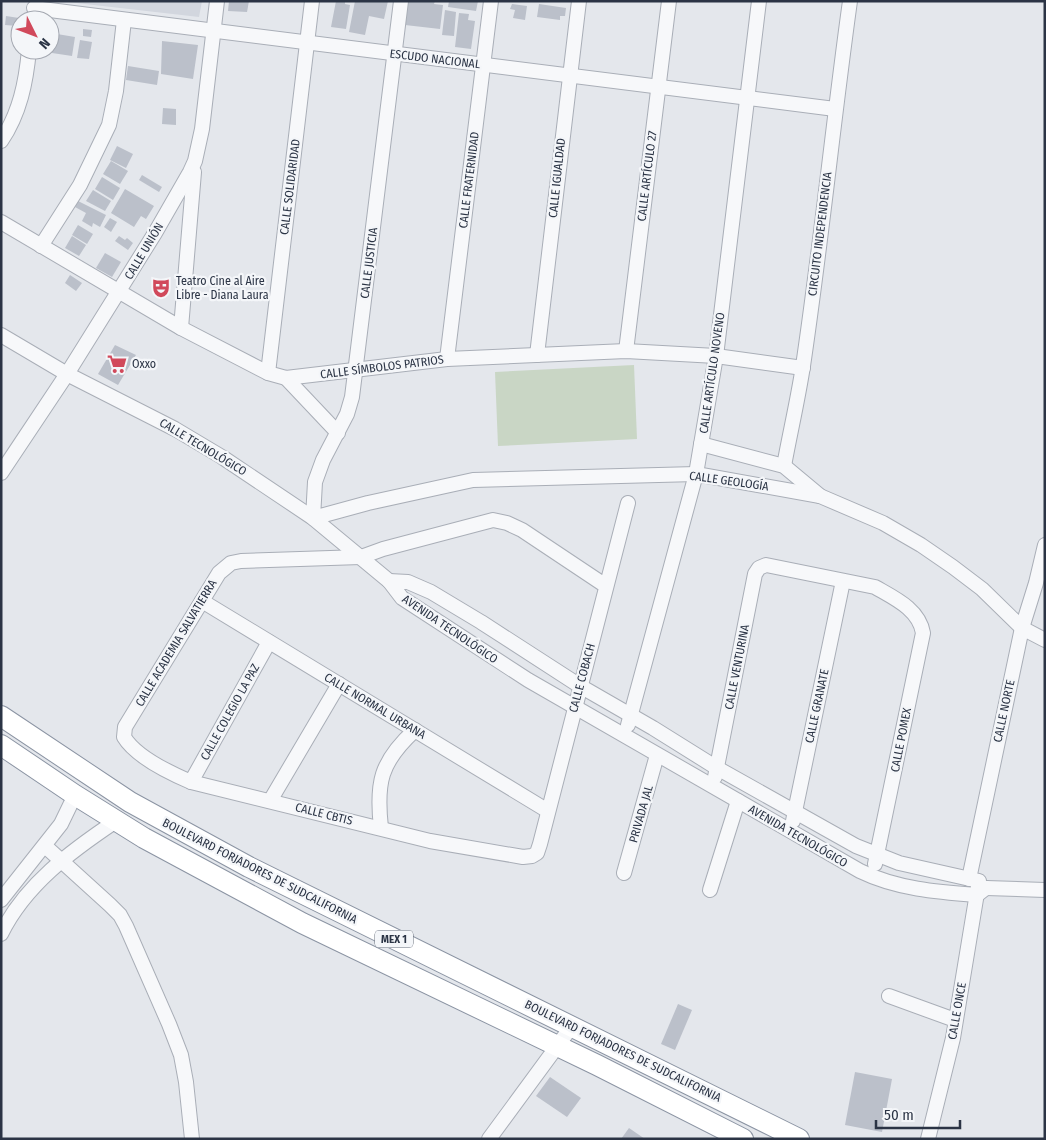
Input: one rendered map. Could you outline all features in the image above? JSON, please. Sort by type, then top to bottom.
[{"type":"highway","name":"BOULEVARD FORJADORES DE SUDCALIFORNIA","points":[[1,716],[130,802],[196,839],[311,899],[799,1139]]},
{"type":"highway","name":"BOULEVARD FORJADORES DE SUDCALIFORNIA","points":[[1,745],[75,795],[144,838],[302,923],[743,1139]]},
{"type":"highway","points":[[302,923],[311,899]]},
{"type":"street","name":"CALLE UNIÓN","points":[[1,473],[119,292],[180,192],[195,161],[202,129],[217,1]]},
{"type":"street","name":"CALLE SOLIDARIDAD","points":[[268,373],[312,1]]},
{"type":"street","name":"CALLE JUSTICIA","points":[[313,518],[315,482],[323,460],[347,414],[352,396],[402,1]]},
{"type":"street","name":"CALLE FRATERNIDAD","points":[[447,359],[491,1]]},
{"type":"street","name":"CALLE IGUALDAD","points":[[537,355],[579,1]]},
{"type":"street","name":"CALLE ARTÍCULO 27","points":[[626,351],[669,1]]},
{"type":"street","name":"CALLE ARTÍCULO NOVENO","points":[[624,736],[696,474],[716,356],[759,1]]},
{"type":"street","name":"CIRCUITO INDEPENDENCIA","points":[[784,466],[803,368],[850,1]]},
{"type":"street","name":"ESCUDO NACIONAL","points":[[60,13],[307,42],[835,109]]},
{"type":"street","points":[[41,246],[80,185],[109,125],[116,91],[124,20]]},
{"type":"street","points":[[1,141],[18,107],[26,80],[28,60]]},
{"type":"street","points":[[180,328],[195,161]]},
{"type":"street","name":"CALLE SÍMBOLOS PATRIOS","points":[[1,222],[180,328],[268,373],[286,378],[447,359],[626,351],[716,356],[803,368]]},
{"type":"street","name":"CALLE TECNOLÓGICO","points":[[1,335],[67,374],[175,428],[274,490],[313,518],[389,581]]},
{"type":"street","points":[[286,378],[338,433]]},
{"type":"street","points":[[701,444],[784,466],[820,496]]},
{"type":"street","name":"CALLE GEOLOGÍA","points":[[313,518],[368,503],[473,480],[696,474],[820,496],[883,523],[954,567],[982,589],[1022,628],[1045,640]]},
{"type":"street","name":"CALLE COBACH","points":[[537,853],[628,504]]},
{"type":"street","points":[[361,557],[383,549],[484,523],[500,521],[522,530],[606,586]]},
{"type":"street","name":"CALLE NORTE","points":[[978,886],[1022,628],[1045,545]]},
{"type":"street","name":"CALLE ACADEMIA SALVATIERRA","points":[[124,737],[125,727],[219,573],[231,563],[276,558],[361,557]]},
{"type":"street","name":"CALLE VENTURINA","points":[[712,787],[755,574],[759,568],[766,565],[843,581]]},
{"type":"street","name":"AVENIDA TECNOLÓGICO","points":[[389,581],[408,582],[431,592],[580,686],[717,768],[856,846],[899,863],[978,886]]},
{"type":"street","name":"AVENIDA TECNOLÓGICO","points":[[389,581],[402,598],[419,610],[575,708],[871,877],[906,887],[978,886],[1045,890]]},
{"type":"street","name":"CALLE POMEX","points":[[843,581],[875,587],[909,609],[922,624],[923,633],[878,856],[871,877]]},
{"type":"street","name":"CALLE GRANATE","points":[[790,831],[796,812],[843,581]]},
{"type":"street","name":"CALLE NORMAL URBANA","points":[[202,601],[548,811]]},
{"type":"street","name":"CALLE COLEGIO LA PAZ","points":[[191,782],[269,642]]},
{"type":"street","points":[[270,801],[339,684]]},
{"type":"street","points":[[381,828],[378,800],[386,766],[398,745],[415,730]]},
{"type":"street","name":"CALLE CBTIS","points":[[124,737],[137,752],[191,782],[430,841],[523,857],[532,856],[537,853]]},
{"type":"street","name":"PRIVADA JAL","points":[[624,873],[657,755]]},
{"type":"street","points":[[1,900],[61,824],[75,795]]},
{"type":"street","points":[[710,890],[738,801]]},
{"type":"street","points":[[1,934],[32,889],[61,861],[116,821]]},
{"type":"street","points":[[45,846],[110,905],[120,915],[126,926],[181,1055],[192,1139]]},
{"type":"street","name":"CALLE ONCE","points":[[928,1139],[953,1038],[978,886]]},
{"type":"street","points":[[889,996],[955,1020]]},
{"type":"street","points":[[489,1139],[572,1026]]},
{"type":"shaded area","points":[[59,1],[202,1],[199,17]]},
{"type":"green space","points":[[634,365],[637,439],[498,446],[495,372]]},
{"type":"building","points":[[229,1],[249,1],[247,12],[228,11]]},
{"type":"building","points":[[336,1],[345,1],[345,4],[350,5],[346,29],[331,27]]},
{"type":"building","points":[[355,1],[388,1],[384,19],[369,16],[365,35],[349,32]]},
{"type":"building","points":[[408,1],[435,1],[434,4],[443,5],[440,29],[405,25]]},
{"type":"building","points":[[449,1],[478,1],[476,11],[448,7]]},
{"type":"building","points":[[512,4],[527,6],[525,20],[513,18],[515,10],[510,9]]},
{"type":"building","points":[[539,4],[566,8],[565,16],[560,16],[560,20],[537,17]]},
{"type":"building","points":[[445,10],[456,12],[454,36],[442,35]]},
{"type":"building","points":[[459,13],[469,14],[468,20],[475,21],[471,49],[455,47]]},
{"type":"building","points":[[6,16],[10,17],[10,25],[5,25]]},
{"type":"building","points":[[83,29],[92,30],[91,37],[83,36]]},
{"type":"building","points":[[60,34],[75,37],[72,56],[60,54]]},
{"type":"building","points":[[80,40],[92,42],[89,59],[77,58]]},
{"type":"building","points":[[162,41],[198,45],[193,79],[161,74]]},
{"type":"building","points":[[128,66],[159,71],[157,85],[126,80]]},
{"type":"building","points":[[163,108],[176,109],[176,125],[162,124]]},
{"type":"building","points":[[117,146],[133,154],[126,168],[110,160]]},
{"type":"building","points":[[111,161],[128,171],[120,184],[103,174]]},
{"type":"building","points":[[142,175],[162,187],[159,192],[139,180]]},
{"type":"building","points":[[102,177],[120,188],[113,200],[95,189]]},
{"type":"building","points":[[125,189],[154,206],[146,219],[141,216],[134,227],[111,213]]},
{"type":"building","points":[[93,190],[111,201],[105,211],[86,201]]},
{"type":"building","points":[[78,201],[106,215],[100,227],[93,223],[92,227],[82,221],[86,213],[75,207]]},
{"type":"building","points":[[110,218],[117,222],[111,232],[104,227]]},
{"type":"building","points":[[78,225],[93,234],[87,244],[72,235]]},
{"type":"building","points":[[72,236],[86,245],[79,256],[65,248]]},
{"type":"building","points":[[119,236],[125,240],[127,238],[133,243],[128,250],[115,241]]},
{"type":"building","points":[[105,253],[121,262],[112,277],[96,268]]},
{"type":"building","points":[[70,275],[82,283],[76,291],[65,283]]},
{"type":"building","name":"Oxxo","points":[[115,345],[136,355],[118,385],[98,374]]},
{"type":"building","points":[[678,1004],[692,1010],[675,1050],[661,1044]]},
{"type":"building","points":[[855,1072],[892,1079],[882,1132],[845,1125]]},
{"type":"building","points":[[550,1077],[581,1098],[567,1117],[536,1096]]},
{"type":"building","points":[[629,1128],[645,1139],[621,1139]]},
{"type":"place","name":"Teatro Cine al Aire Libre - Diana Laura","points":[[161,288]]},
{"type":"place","name":"Oxxo","points":[[117,364]]}]
